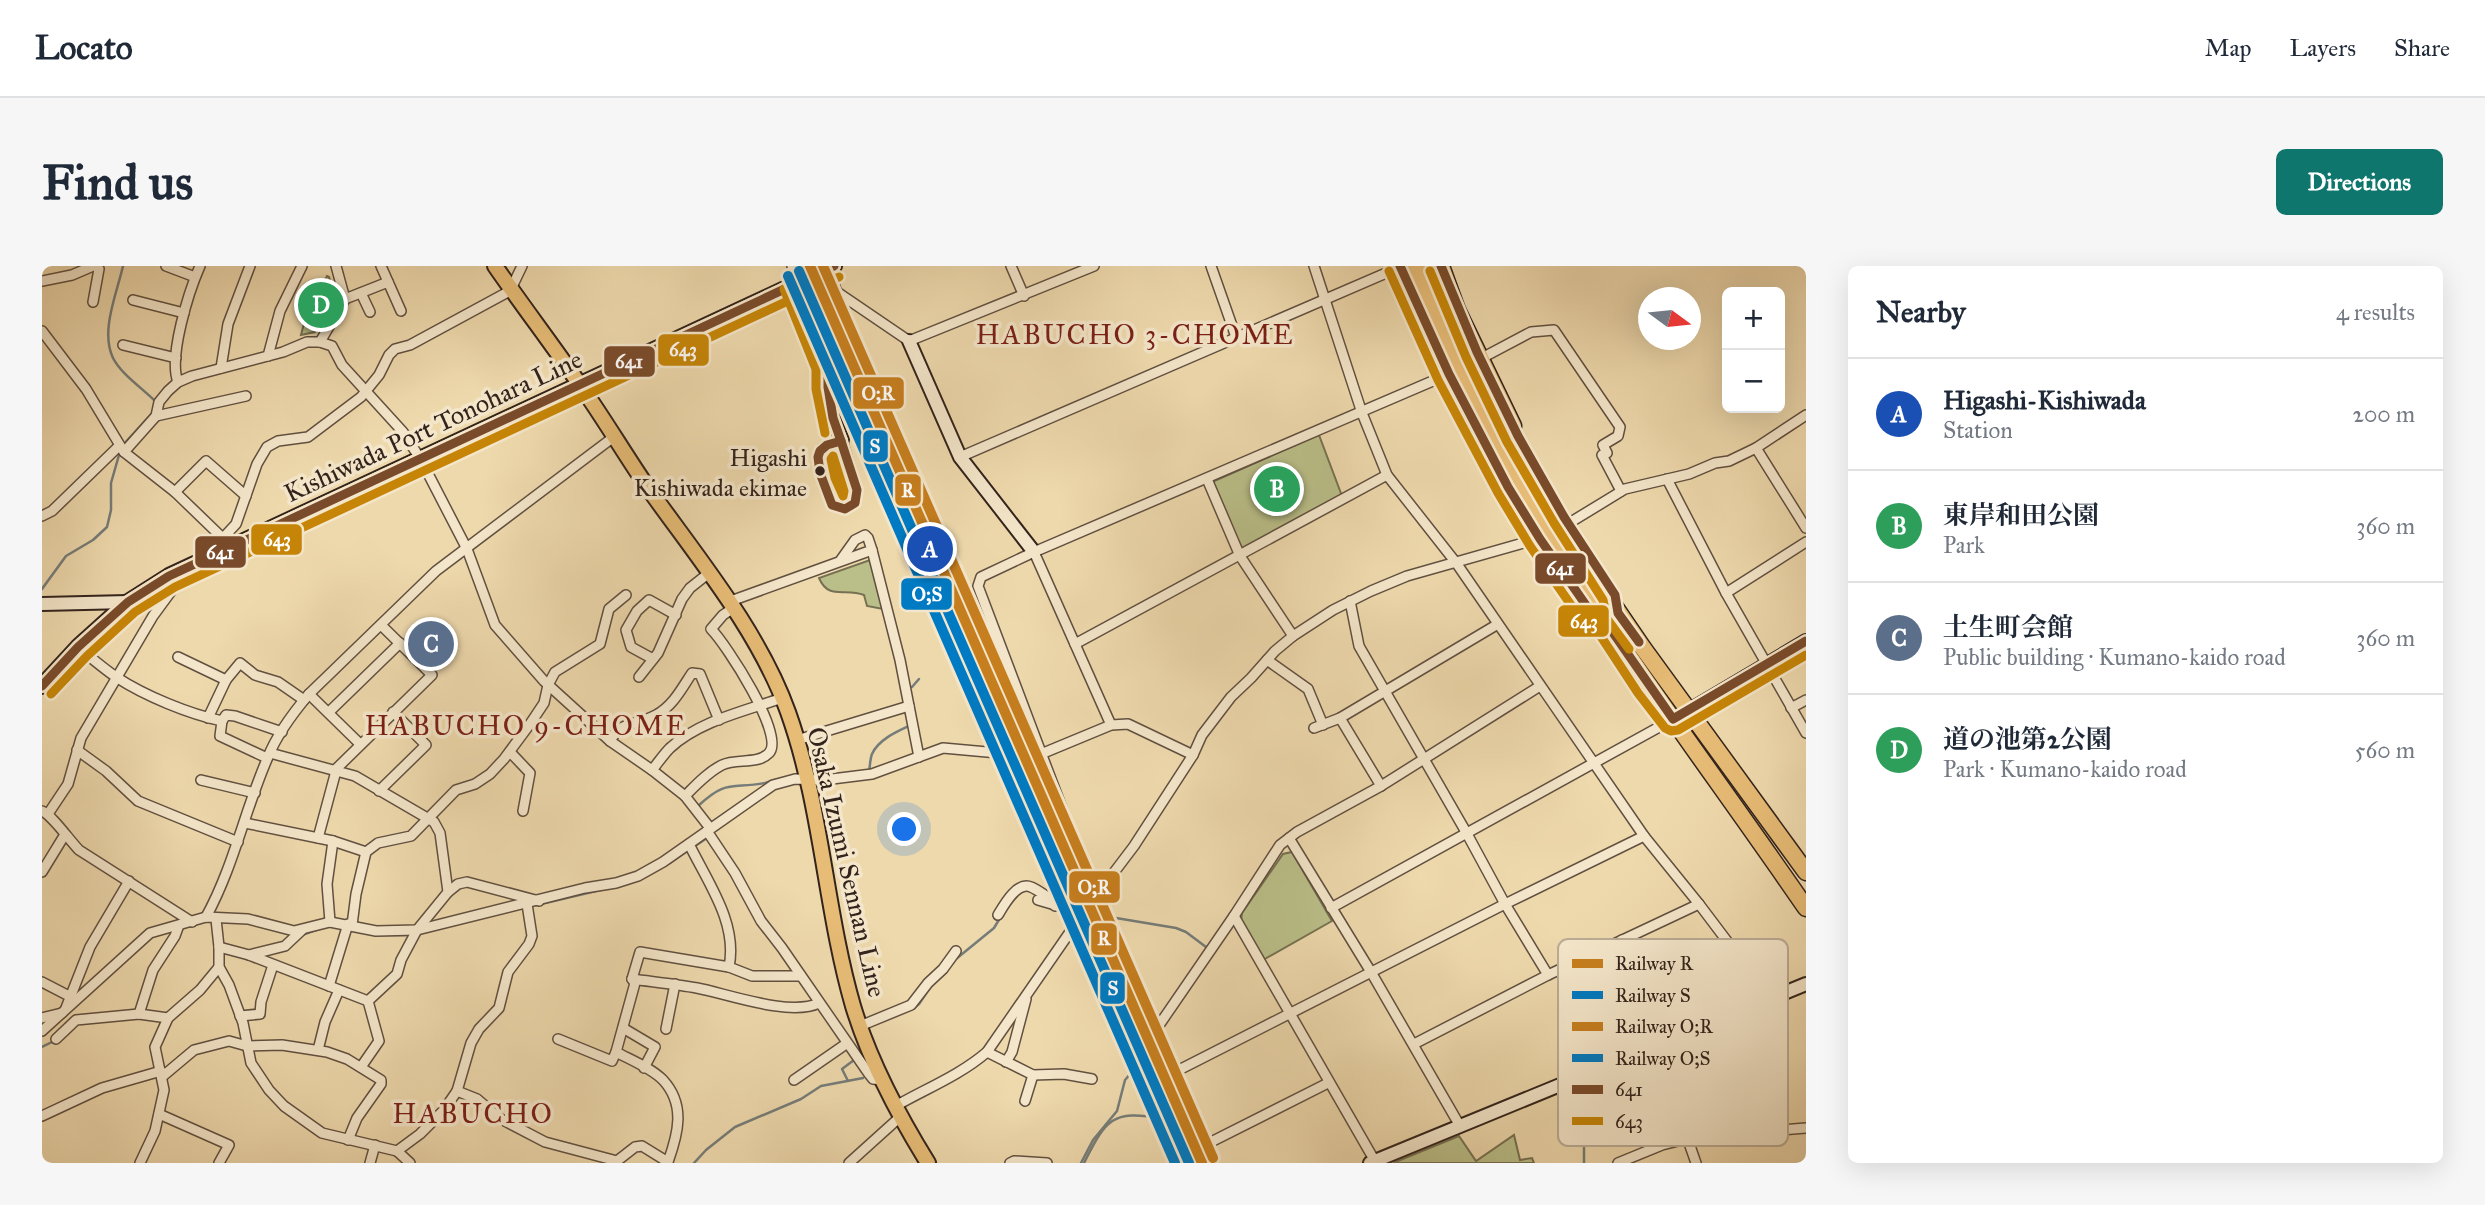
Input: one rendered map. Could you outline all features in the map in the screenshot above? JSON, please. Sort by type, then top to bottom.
[{"type":"highway","points":[[1400,266],[1449,374],[1508,487],[1615,595],[1618,613],[1806,872]]},
{"type":"highway","points":[[1416,266],[1429,303],[1473,400],[1554,532],[1590,611],[1609,627],[1806,908]]},
{"type":"highway","points":[[1429,266],[1442,303],[1479,384],[1542,512]]},
{"type":"highway","points":[[1441,266],[1457,310],[1542,483],[1554,532]]},
{"type":"main road","name":"Osaka Izumi Sennan Line","points":[[495,266],[709,573],[759,653],[782,698],[809,780],[840,952],[860,1026],[897,1112],[928,1163]]},
{"type":"main road","name":"Kishiwada Port Tonohara Line","points":[[42,686],[78,647],[128,602],[228,543],[421,460],[579,383],[831,267]]},
{"type":"street","points":[[42,281],[72,275],[94,266],[99,269],[93,302]]},
{"type":"street","points":[[166,266],[195,277]]},
{"type":"street","points":[[178,382],[174,374],[184,313],[200,266]]},
{"type":"street","points":[[268,356],[280,311],[302,266]]},
{"type":"street","points":[[336,266],[345,299]]},
{"type":"street","points":[[381,266],[401,311]]},
{"type":"street","points":[[42,331],[86,388],[122,449],[175,492],[228,543],[257,464],[267,447],[278,440],[307,437],[367,390],[379,375],[388,355],[395,349],[410,345],[511,289],[522,266]]},
{"type":"street","points":[[792,266],[794,284],[828,367],[833,418],[842,440],[857,490],[855,503],[845,509],[832,505],[816,460],[819,451],[825,446],[842,440]]},
{"type":"street","points":[[1011,266],[1024,296]]},
{"type":"street","points":[[909,341],[1094,266]]},
{"type":"street","points":[[1210,266],[1236,337]]},
{"type":"street","points":[[1314,266],[1362,413],[1387,475],[1457,564],[1644,836],[1725,939]]},
{"type":"street","points":[[960,457],[1400,266]]},
{"type":"street","points":[[221,368],[228,324],[248,267]]},
{"type":"street","points":[[831,267],[837,292],[909,341],[960,457],[1034,552],[1111,725]]},
{"type":"street","points":[[320,342],[345,299],[388,282]]},
{"type":"street","points":[[361,293],[370,312]]},
{"type":"street","points":[[133,300],[184,313]]},
{"type":"street","points":[[1480,359],[1531,332],[1554,330],[1620,427],[1618,436],[1603,445],[1607,453],[1602,455],[1621,491]]},
{"type":"street","points":[[156,416],[159,402],[178,382],[307,342],[332,346],[342,365],[403,432],[421,460],[467,549],[495,625],[548,685],[610,741],[685,796],[709,829],[761,921],[846,1044],[873,1079],[882,1080]]},
{"type":"street","points":[[123,345],[176,358]]},
{"type":"street","points":[[1211,1163],[1096,898],[978,586],[981,577],[1034,552],[1449,374]]},
{"type":"street","points":[[42,516],[52,511],[156,416],[246,396]]},
{"type":"street","points":[[849,1163],[897,1112],[975,1063],[986,1052],[1080,914],[1096,898],[1134,846],[1193,755],[1202,735],[1231,697],[1293,636],[1350,601],[1407,576],[1457,564],[1554,532],[1621,491],[1729,461],[1756,448],[1806,415]]},
{"type":"street","points":[[410,1163],[397,1151],[322,1133],[284,1106],[269,1090],[251,1063],[240,1016],[229,985],[219,967],[219,947],[211,918],[268,755],[306,697],[436,571],[615,436]]},
{"type":"street","points":[[1756,448],[1806,528]]},
{"type":"street","points":[[175,492],[206,461],[246,496]]},
{"type":"street","points":[[1075,643],[1387,475]]},
{"type":"street","points":[[1667,479],[1726,593],[1806,733]]},
{"type":"street","points":[[1207,480],[1240,556],[1293,636]]},
{"type":"street","points":[[840,561],[844,552],[861,536],[868,538],[889,611],[919,757]]},
{"type":"street","points":[[1726,593],[1806,542]]},
{"type":"street","points":[[685,796],[721,765],[760,759],[772,749],[773,742],[743,673],[711,629],[730,605],[872,550]]},
{"type":"street","points":[[181,569],[175,586],[81,738],[68,784],[45,813],[79,850],[192,922]]},
{"type":"street","points":[[639,677],[653,659],[682,599],[690,588],[709,573]]},
{"type":"street","points":[[329,986],[350,925],[366,852],[378,843],[411,836],[456,790],[482,779],[510,752],[544,703],[548,685],[555,672],[600,643],[609,609],[626,595]]},
{"type":"street","points":[[653,659],[631,647],[626,630],[637,611],[649,600],[676,615]]},
{"type":"street","points":[[1350,601],[1359,646],[1548,975]]},
{"type":"street","points":[[42,604],[128,602]]},
{"type":"street","points":[[1267,660],[1308,689],[1318,727],[1387,692],[1498,624]]},
{"type":"street","points":[[318,838],[335,771],[432,675],[381,625]]},
{"type":"street","points":[[1331,908],[1596,763],[1806,641]]},
{"type":"street","points":[[329,712],[400,643]]},
{"type":"street","points":[[78,647],[117,678],[208,718],[222,721]]},
{"type":"street","points":[[178,657],[226,680]]},
{"type":"street","points":[[208,718],[226,680],[240,663],[255,674],[278,682],[329,712],[360,744]]},
{"type":"street","points":[[610,741],[616,730],[623,725],[643,720],[667,707],[677,697],[692,673],[700,674],[719,720]]},
{"type":"street","points":[[1153,1034],[1280,845],[1381,786],[1540,686]]},
{"type":"street","points":[[652,770],[671,748],[690,734],[719,720],[782,698]]},
{"type":"street","points":[[1791,708],[1806,700]]},
{"type":"street","points":[[797,740],[909,706]]},
{"type":"street","points":[[379,791],[426,745],[393,712]]},
{"type":"street","points":[[282,733],[226,715],[222,721],[220,736],[268,755],[355,776],[434,822],[440,833],[449,892]]},
{"type":"street","points":[[1340,718],[1381,786]]},
{"type":"street","points":[[42,1031],[150,933],[179,925],[211,918],[248,919],[294,931],[330,922],[376,931],[417,930],[585,888],[616,884],[663,862],[773,785],[795,779],[872,774],[943,748],[1041,754],[1111,725],[1128,724],[1193,755]]},
{"type":"street","points":[[78,750],[106,771],[138,801],[238,842]]},
{"type":"street","points":[[510,752],[530,773],[523,811]]},
{"type":"street","points":[[1009,754],[1189,1163]]},
{"type":"street","points":[[201,780],[255,793]]},
{"type":"street","points":[[245,822],[333,841],[366,852]]},
{"type":"street","points":[[42,872],[64,835]]},
{"type":"street","points":[[1171,1074],[1644,836]]},
{"type":"street","points":[[1289,838],[1414,1044],[1460,1126]]},
{"type":"street","points":[[330,922],[327,884],[333,841]]},
{"type":"street","points":[[689,844],[727,920],[732,950],[729,967]]},
{"type":"street","points":[[42,1018],[64,1012],[90,947],[129,881]]},
{"type":"street","points":[[368,1001],[397,974],[401,960],[417,930],[458,884],[467,882],[539,901]]},
{"type":"street","points":[[998,915],[1019,888],[1025,886],[1031,887],[1056,904]]},
{"type":"street","points":[[1038,900],[1080,914]]},
{"type":"street","points":[[397,1151],[420,1134],[444,1110],[457,1091],[471,1043],[479,1029],[499,1008],[508,972],[532,936],[527,904]]},
{"type":"street","points":[[1624,939],[1699,904]]},
{"type":"street","points":[[1234,916],[1374,1162],[1558,1085]]},
{"type":"street","points":[[139,1014],[153,970],[179,925]]},
{"type":"street","points":[[250,954],[285,946],[302,930]]},
{"type":"street","points":[[219,947],[250,954],[368,1001]]},
{"type":"street","points":[[860,1026],[911,1005],[956,951]]},
{"type":"street","points":[[558,1039],[611,1061],[635,984],[632,979],[639,952],[729,967],[752,976],[801,976]]},
{"type":"street","points":[[240,1016],[260,1014],[261,1002],[274,965]]},
{"type":"street","points":[[140,1163],[155,1131],[164,1090],[155,1047],[168,1018],[201,990],[219,967]]},
{"type":"street","points":[[1414,1044],[1558,970]]},
{"type":"street","points":[[632,979],[708,990],[769,1004],[812,1006],[819,1003]]},
{"type":"street","points":[[42,982],[71,997]]},
{"type":"street","points":[[1788,992],[1806,984]]},
{"type":"street","points":[[666,1029],[675,985]]},
{"type":"street","points":[[318,1050],[325,1022],[340,990]]},
{"type":"street","points":[[1006,1062],[1012,1052],[1027,994]]},
{"type":"street","points":[[362,1067],[379,1041],[368,1001]]},
{"type":"street","points":[[64,1012],[72,1023]]},
{"type":"street","points":[[56,1039],[72,1023],[139,1014],[168,1018]]},
{"type":"street","points":[[622,1028],[655,1047],[644,1068]]},
{"type":"street","points":[[42,1116],[102,1088],[162,1073],[194,1050],[229,1041],[247,1046],[282,1045],[318,1050],[346,1059],[381,1080],[381,1084],[357,1118],[348,1140]]},
{"type":"street","points":[[794,1080],[846,1044]]},
{"type":"street","points":[[457,1091],[477,1099],[499,1118],[544,1142],[618,1161],[635,1147],[642,1146],[668,1162],[679,1118],[672,1096],[663,1080],[616,1052]]},
{"type":"street","points":[[986,1052],[1033,1075],[1064,1074],[1092,1079]]},
{"type":"street","points":[[1025,1101],[1033,1075]]},
{"type":"street","points":[[1203,1146],[1328,1083]]},
{"type":"street","points":[[159,1114],[229,1145],[219,1163]]},
{"type":"street","points":[[1788,1129],[1806,1128]]},
{"type":"street","points":[[370,1163],[375,1145]]},
{"type":"street","points":[[1618,1163],[1660,1146]]},
{"type":"street","points":[[1689,1146],[1696,1163]]},
{"type":"street","points":[[1010,1163],[1047,1163]]},
{"type":"green space","points":[[327,276],[335,299],[315,332],[301,335],[307,312]]},
{"type":"green space","points":[[1319,435],[1342,496],[1240,551],[1212,482]]},
{"type":"green space","points":[[870,560],[883,609],[867,606],[864,595],[828,589],[819,578]]},
{"type":"green space","points":[[1292,852],[1332,921],[1263,960],[1241,921],[1242,913],[1283,854]]},
{"type":"green space","points":[[1514,1135],[1520,1160],[1532,1158],[1534,1163],[1393,1163],[1459,1136],[1476,1161]]},
{"type":"waterway","points":[[123,266],[111,312],[109,347],[121,370],[155,401]]},
{"type":"waterway","points":[[123,445],[154,411]]},
{"type":"waterway","points":[[42,589],[66,556],[93,540],[107,527],[111,510],[111,483],[119,455]]},
{"type":"waterway","points":[[912,687],[919,679]]},
{"type":"waterway","points":[[869,771],[872,754],[878,745],[909,726]]},
{"type":"waterway","points":[[698,806],[723,788],[781,779]]},
{"type":"waterway","points":[[695,846],[707,838]]},
{"type":"waterway","points":[[670,863],[686,852]]},
{"type":"waterway","points":[[541,904],[609,888]]},
{"type":"waterway","points":[[1110,917],[1176,928],[1206,947]]},
{"type":"waterway","points":[[941,977],[956,959],[994,928],[1000,918]]},
{"type":"waterway","points":[[302,935],[319,929]]},
{"type":"waterway","points":[[376,935],[410,935]]},
{"type":"waterway","points":[[914,1008],[931,986]]},
{"type":"waterway","points":[[42,1047],[54,1041]]},
{"type":"waterway","points":[[848,1081],[842,1069],[854,1060]]},
{"type":"waterway","points":[[1081,1163],[1093,1140],[1117,1111],[1125,1080],[1138,1065]]},
{"type":"waterway","points":[[694,1163],[735,1127],[801,1099],[821,1086],[863,1078]]},
{"type":"waterway","points":[[1084,1163],[1098,1136],[1112,1121],[1131,1115],[1161,1118]]},
{"type":"waterway","points":[[1584,1163],[1585,1146]]},
{"type":"rail line","name":"R","points":[[810,266],[1202,1163]]},
{"type":"rail line","name":"O;R","points":[[823,266],[1213,1158]]},
{"type":"rail line","name":"S","points":[[799,271],[1189,1163]]},
{"type":"rail line","name":"O;S","points":[[788,276],[1175,1163]]},
{"type":"transit line","name":"641","points":[[42,686],[78,647],[128,602],[169,576],[834,266]]},
{"type":"transit line","name":"641","points":[[1400,266],[1449,374],[1508,487],[1590,611],[1609,627],[1673,719],[1806,641]]},
{"type":"transit line","name":"641","points":[[1441,266],[1477,352],[1518,436],[1564,517],[1615,595],[1618,613],[1639,642]]},
{"type":"transit line","name":"643","points":[[1389,271],[1438,380],[1498,493],[1530,546],[1580,618],[1600,635],[1665,728],[1678,730],[1806,655]]},
{"type":"transit line","name":"643","points":[[1430,271],[1466,357],[1507,442],[1603,600],[1607,619],[1629,649]]},
{"type":"transit line","name":"643","points":[[51,694],[135,612],[175,587],[839,277]]},
{"type":"transit line","name":"641","points":[[795,284],[828,367],[833,418],[841,441]]},
{"type":"transit line","name":"643","points":[[784,289],[816,369],[816,389],[825,433]]},
{"type":"transit line","name":"641","points":[[841,441],[857,490],[855,503],[845,509],[832,505],[820,473],[818,457],[827,445],[841,441]]},
{"type":"transit line","name":"643","points":[[833,456],[844,491],[843,496],[835,478],[831,459],[833,456]]},
{"type":"place","name":"道の池第2公園","points":[[321,305]]},
{"type":"place","name":"Higashi Kishiwada ekimae","points":[[820,471]]},
{"type":"place","name":"東岸和田公園","points":[[1277,489]]},
{"type":"place","name":"Higashi-Kishiwada","points":[[930,549]]},
{"type":"place","name":"土生町会館","points":[[431,644]]},
{"type":"district","name":"HABUCHO 3-CHOME","points":[[1135,334]]},
{"type":"district","name":"HABUCHO 9-CHOME","points":[[526,725]]},
{"type":"district","name":"HABUCHO","points":[[473,1113]]}]
